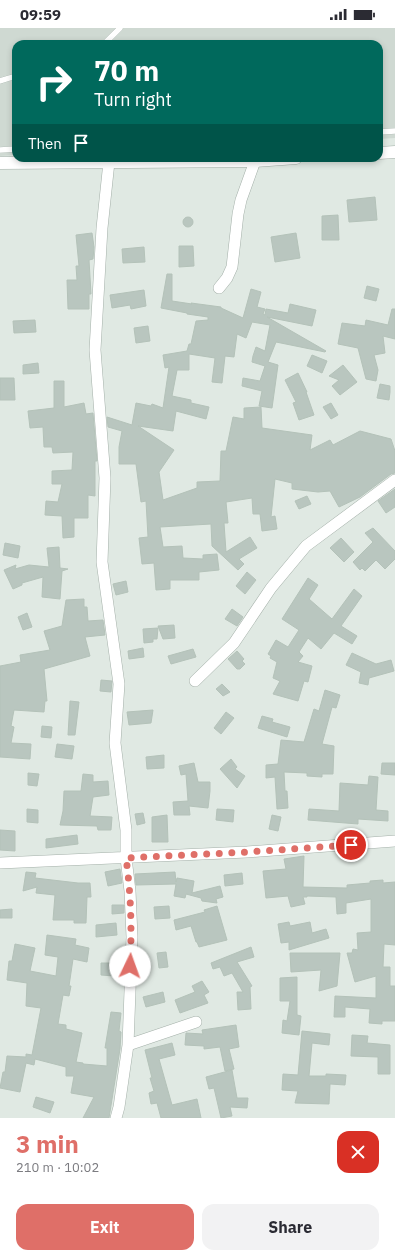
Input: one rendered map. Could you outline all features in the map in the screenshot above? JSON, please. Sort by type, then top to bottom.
[{"type":"street","points":[[383,153],[395,152]]},
{"type":"street","points":[[0,163],[109,162],[102,228],[95,350],[105,478],[102,562],[119,684],[115,743],[126,830],[126,858],[130,891],[132,937],[128,1045],[116,1118]]},
{"type":"street","points":[[219,288],[227,278],[232,267],[241,200],[255,162]]},
{"type":"street","points":[[195,681],[234,643],[271,588],[306,546],[395,480]]},
{"type":"street","points":[[0,863],[247,852],[395,841]]},
{"type":"street","points":[[128,1045],[196,1022]]},
{"type":"lane","points":[[108,40],[120,28]]},
{"type":"lane","points":[[0,81],[12,77]]},
{"type":"lane","points":[[383,132],[395,131]]},
{"type":"lane","points":[[0,150],[12,149]]},
{"type":"shaded area","points":[[0,28],[395,28],[395,138],[383,139],[383,40],[12,40],[12,155],[0,156]]},
{"type":"building","points":[[375,197],[377,220],[349,222],[347,200]]},
{"type":"building","points":[[338,215],[339,240],[322,240],[322,216]]},
{"type":"building","points":[[188,217],[193,222],[188,227],[183,222]]},
{"type":"building","points":[[92,233],[94,247],[93,259],[89,260],[91,294],[89,294],[89,309],[68,309],[67,280],[77,280],[76,266],[79,266],[76,235]]},
{"type":"building","points":[[296,233],[300,258],[275,262],[271,237]]},
{"type":"building","points":[[179,246],[193,246],[194,266],[179,267]]},
{"type":"building","points":[[144,247],[145,262],[123,263],[122,249]]},
{"type":"building","points":[[167,274],[172,274],[172,301],[221,307],[243,318],[251,289],[261,292],[257,307],[265,309],[263,314],[265,315],[266,309],[288,313],[290,304],[316,310],[312,326],[267,317],[326,351],[276,342],[268,362],[278,365],[272,408],[259,406],[262,391],[242,386],[243,378],[260,381],[265,366],[252,362],[253,356],[256,347],[265,351],[270,325],[252,322],[246,338],[237,334],[234,357],[225,356],[222,383],[212,382],[215,358],[189,354],[189,370],[177,370],[172,396],[191,400],[191,403],[209,407],[206,419],[176,411],[173,431],[138,426],[174,450],[159,472],[163,500],[197,488],[197,482],[220,481],[221,451],[226,451],[233,417],[244,419],[244,408],[261,407],[262,428],[312,435],[310,450],[330,440],[333,445],[360,431],[391,439],[395,451],[395,473],[391,474],[360,497],[339,507],[330,491],[318,492],[292,489],[292,483],[275,479],[271,517],[275,516],[277,529],[262,531],[260,514],[253,514],[252,498],[226,502],[228,523],[224,523],[226,552],[250,537],[257,548],[239,559],[244,564],[238,570],[212,546],[211,524],[160,527],[163,547],[182,546],[183,558],[203,559],[203,555],[217,554],[219,570],[199,572],[199,580],[170,580],[170,589],[156,590],[154,563],[142,564],[139,538],[148,537],[146,501],[141,502],[136,464],[119,464],[119,447],[122,431],[108,427],[107,417],[132,425],[136,403],[151,406],[152,404],[163,408],[169,367],[165,368],[163,355],[187,351],[189,344],[191,344],[196,321],[208,320],[208,317],[161,308]]},
{"type":"building","points":[[367,286],[379,289],[376,301],[364,298]]},
{"type":"building","points":[[144,290],[146,306],[131,309],[130,305],[112,308],[110,295]]},
{"type":"building","points":[[392,309],[395,309],[395,339],[383,336],[385,353],[374,355],[378,370],[376,381],[366,379],[358,348],[338,344],[342,323],[365,326],[366,320],[388,325]]},
{"type":"building","points":[[35,320],[36,332],[14,333],[13,321]]},
{"type":"building","points":[[148,326],[150,341],[136,343],[134,328]]},
{"type":"building","points":[[312,355],[327,361],[322,373],[307,366]]},
{"type":"building","points":[[38,363],[39,373],[23,374],[23,365]]},
{"type":"building","points":[[343,365],[357,382],[340,395],[332,386],[339,380],[329,376]]},
{"type":"building","points":[[298,373],[307,392],[314,415],[299,420],[293,403],[296,402],[285,380]]},
{"type":"building","points":[[0,378],[14,378],[15,400],[0,400]]},
{"type":"building","points":[[54,381],[64,381],[64,407],[84,403],[86,414],[93,413],[97,461],[95,461],[95,496],[88,495],[88,518],[74,518],[74,537],[63,538],[62,516],[45,515],[46,501],[58,502],[62,484],[52,484],[52,471],[72,470],[73,452],[53,453],[52,447],[44,447],[43,427],[30,428],[28,411],[54,408]]},
{"type":"building","points":[[380,384],[390,386],[389,400],[377,398]]},
{"type":"building","points":[[331,403],[338,415],[331,419],[323,407]]},
{"type":"building","points":[[395,489],[395,507],[386,513],[378,501]]},
{"type":"building","points":[[307,496],[311,504],[299,509],[295,501]]},
{"type":"building","points":[[373,528],[395,551],[395,559],[385,569],[376,560],[365,571],[362,568],[360,570],[353,562],[373,542],[365,533]]},
{"type":"building","points":[[341,538],[354,552],[344,562],[330,548]]},
{"type":"building","points":[[5,543],[20,546],[18,558],[3,555]]},
{"type":"building","points":[[59,547],[60,568],[68,569],[62,571],[60,599],[42,597],[43,577],[22,583],[22,585],[13,589],[4,570],[16,565],[15,569],[29,565],[49,567],[47,548]]},
{"type":"building","points":[[247,572],[256,580],[245,594],[236,586]]},
{"type":"building","points":[[308,578],[318,585],[309,599],[332,619],[354,589],[362,596],[341,626],[357,636],[352,644],[334,633],[321,649],[308,638],[299,652],[303,656],[298,662],[312,666],[308,682],[304,681],[298,701],[273,694],[280,681],[273,678],[277,662],[270,658],[271,656],[268,654],[276,640],[288,647],[299,630],[282,619]]},
{"type":"building","points":[[126,581],[128,592],[116,595],[113,584]]},
{"type":"building","points":[[84,599],[84,607],[87,607],[88,621],[103,620],[105,635],[85,637],[90,656],[44,669],[47,701],[45,701],[44,712],[14,710],[11,726],[14,727],[11,743],[31,744],[30,759],[0,757],[0,666],[21,662],[20,655],[50,650],[44,631],[62,626],[66,600]]},
{"type":"building","points":[[232,609],[243,617],[237,626],[225,619]]},
{"type":"building","points":[[27,613],[32,627],[23,630],[18,617]]},
{"type":"building","points":[[174,625],[175,638],[163,639],[158,626]]},
{"type":"building","points":[[158,628],[157,639],[153,639],[153,642],[144,643],[143,629]]},
{"type":"building","points":[[143,648],[144,657],[129,659],[128,651]]},
{"type":"building","points":[[193,649],[196,657],[171,664],[168,656]]},
{"type":"building","points":[[237,651],[244,659],[242,661],[245,664],[240,669],[237,669],[228,659]]},
{"type":"building","points":[[352,653],[376,664],[391,660],[394,671],[369,678],[368,685],[359,683],[361,672],[346,665]]},
{"type":"building","points":[[101,680],[112,681],[111,692],[100,691]]},
{"type":"building","points":[[222,684],[230,692],[223,696],[216,689]]},
{"type":"building","points":[[325,690],[340,695],[336,708],[332,707],[322,744],[334,746],[333,774],[322,774],[322,777],[307,776],[307,773],[284,772],[288,808],[277,809],[275,777],[266,778],[266,765],[278,764],[281,740],[304,742],[314,709],[319,711]]},
{"type":"building","points":[[70,701],[79,702],[75,735],[68,735]]},
{"type":"building","points":[[153,710],[151,723],[129,725],[127,712]]},
{"type":"building","points":[[226,712],[234,718],[221,734],[214,728]]},
{"type":"building","points":[[262,716],[273,719],[272,722],[290,727],[287,737],[258,728]]},
{"type":"building","points":[[42,726],[52,727],[51,738],[41,737]]},
{"type":"building","points":[[57,744],[74,746],[72,759],[55,757]]},
{"type":"building","points":[[164,755],[164,768],[147,769],[146,757]]},
{"type":"building","points":[[231,759],[237,767],[235,769],[245,776],[237,788],[220,769]]},
{"type":"building","points":[[194,763],[198,782],[210,782],[208,808],[189,806],[190,815],[174,815],[173,802],[188,801],[186,774],[181,775],[179,766]]},
{"type":"building","points":[[382,763],[395,763],[395,775],[381,774]]},
{"type":"building","points":[[28,773],[39,774],[37,786],[28,785]]},
{"type":"building","points":[[83,774],[93,775],[93,782],[108,781],[109,795],[93,797],[90,816],[112,817],[111,830],[98,830],[97,826],[60,825],[63,811],[64,791],[81,791]]},
{"type":"building","points":[[369,776],[378,777],[376,810],[388,811],[388,821],[358,819],[358,824],[308,820],[309,809],[339,811],[340,783],[368,785]]},
{"type":"building","points":[[27,809],[38,810],[38,823],[27,822]]},
{"type":"building","points":[[217,809],[234,810],[233,822],[216,820]]},
{"type":"building","points":[[143,813],[145,823],[137,825],[135,814]]},
{"type":"building","points":[[167,815],[168,842],[152,842],[152,817]]},
{"type":"building","points":[[272,815],[281,817],[278,831],[269,829]]},
{"type":"building","points":[[0,830],[15,831],[15,851],[0,850]]},
{"type":"building","points":[[77,835],[78,844],[46,848],[46,839]]},
{"type":"building","points":[[304,856],[303,887],[347,888],[347,885],[370,883],[370,881],[383,880],[383,883],[395,882],[395,945],[384,944],[383,967],[390,967],[390,986],[395,986],[395,1021],[382,1021],[382,1024],[369,1023],[370,1009],[345,1007],[345,1017],[334,1017],[335,996],[376,998],[376,976],[355,982],[347,953],[352,953],[353,949],[358,950],[357,933],[371,932],[371,899],[346,903],[346,913],[337,914],[336,897],[307,896],[303,897],[305,904],[291,907],[288,896],[266,898],[263,871],[286,869],[284,859]]},
{"type":"building","points":[[120,869],[122,883],[108,886],[105,872]]},
{"type":"building","points":[[26,872],[36,873],[35,878],[90,883],[91,897],[87,897],[86,923],[74,923],[74,920],[53,920],[55,895],[36,893],[37,887],[23,891]]},
{"type":"building","points":[[175,872],[176,882],[177,878],[194,881],[192,893],[220,886],[223,897],[216,899],[217,903],[202,901],[201,898],[186,894],[185,898],[174,896],[176,884],[136,885],[135,874]]},
{"type":"building","points":[[242,873],[243,884],[225,886],[224,875]]},
{"type":"building","points":[[112,905],[124,905],[124,913],[112,914]]},
{"type":"building","points":[[169,906],[170,918],[155,919],[154,907]]},
{"type":"building","points":[[217,906],[227,940],[199,947],[191,926],[176,930],[174,920],[205,912],[204,910]]},
{"type":"building","points":[[12,909],[12,918],[0,918],[0,910]]},
{"type":"building","points":[[289,922],[290,926],[310,922],[312,933],[326,929],[329,938],[289,950],[289,942],[281,943],[278,924]]},
{"type":"building","points":[[116,923],[117,935],[96,937],[96,925]]},
{"type":"building","points":[[47,935],[76,939],[75,945],[89,948],[87,962],[73,959],[69,996],[63,995],[58,1024],[66,1025],[66,1029],[82,1033],[76,1062],[107,1066],[107,1048],[105,1048],[111,1012],[121,1013],[119,1031],[121,1032],[120,1049],[109,1118],[83,1118],[94,1097],[71,1093],[74,1076],[66,1076],[66,1067],[35,1059],[34,1065],[26,1063],[20,1092],[0,1088],[3,1072],[5,1072],[7,1056],[26,1057],[26,1054],[32,1055],[41,1008],[26,1006],[27,983],[7,980],[9,961],[12,961],[15,944],[35,948],[30,971],[56,976],[58,957],[45,955]]},
{"type":"building","points":[[251,947],[254,957],[237,962],[252,986],[250,987],[251,1009],[238,1010],[237,992],[243,992],[232,973],[224,976],[220,967],[213,969],[211,963]]},
{"type":"building","points":[[166,952],[168,967],[159,968],[157,953]]},
{"type":"building","points":[[290,953],[340,953],[337,986],[319,991],[321,970],[291,972]]},
{"type":"building","points":[[101,963],[115,963],[114,976],[101,975]]},
{"type":"building","points":[[297,977],[297,1015],[301,1016],[299,1035],[282,1033],[283,1020],[287,1021],[290,1001],[280,1001],[280,978]]},
{"type":"building","points":[[202,981],[209,992],[204,995],[208,1003],[180,1013],[175,1000],[195,992],[192,986]]},
{"type":"building","points":[[163,992],[165,1002],[146,1007],[143,997]]},
{"type":"building","points":[[236,1025],[239,1047],[229,1049],[234,1069],[225,1071],[220,1047],[204,1049],[204,1046],[185,1045],[186,1033],[203,1034],[202,1030]]},
{"type":"building","points":[[302,1031],[330,1034],[329,1045],[312,1043],[309,1076],[326,1076],[326,1074],[346,1075],[345,1085],[330,1084],[329,1104],[295,1103],[298,1091],[282,1090],[283,1074],[298,1075]]},
{"type":"building","points":[[352,1035],[368,1036],[367,1043],[390,1045],[390,1074],[378,1074],[378,1057],[351,1056]]},
{"type":"building","points":[[172,1043],[175,1055],[159,1059],[172,1105],[197,1099],[201,1118],[161,1118],[157,1103],[151,1104],[149,1093],[154,1091],[145,1050]]},
{"type":"building","points":[[232,1070],[237,1098],[248,1098],[247,1108],[230,1107],[232,1116],[221,1118],[214,1088],[209,1089],[206,1077]]},
{"type":"building","points":[[36,1097],[54,1102],[50,1113],[33,1107]]},
{"type":"route","points":[[130,966],[132,937],[130,891],[126,858],[351,845]]}]
